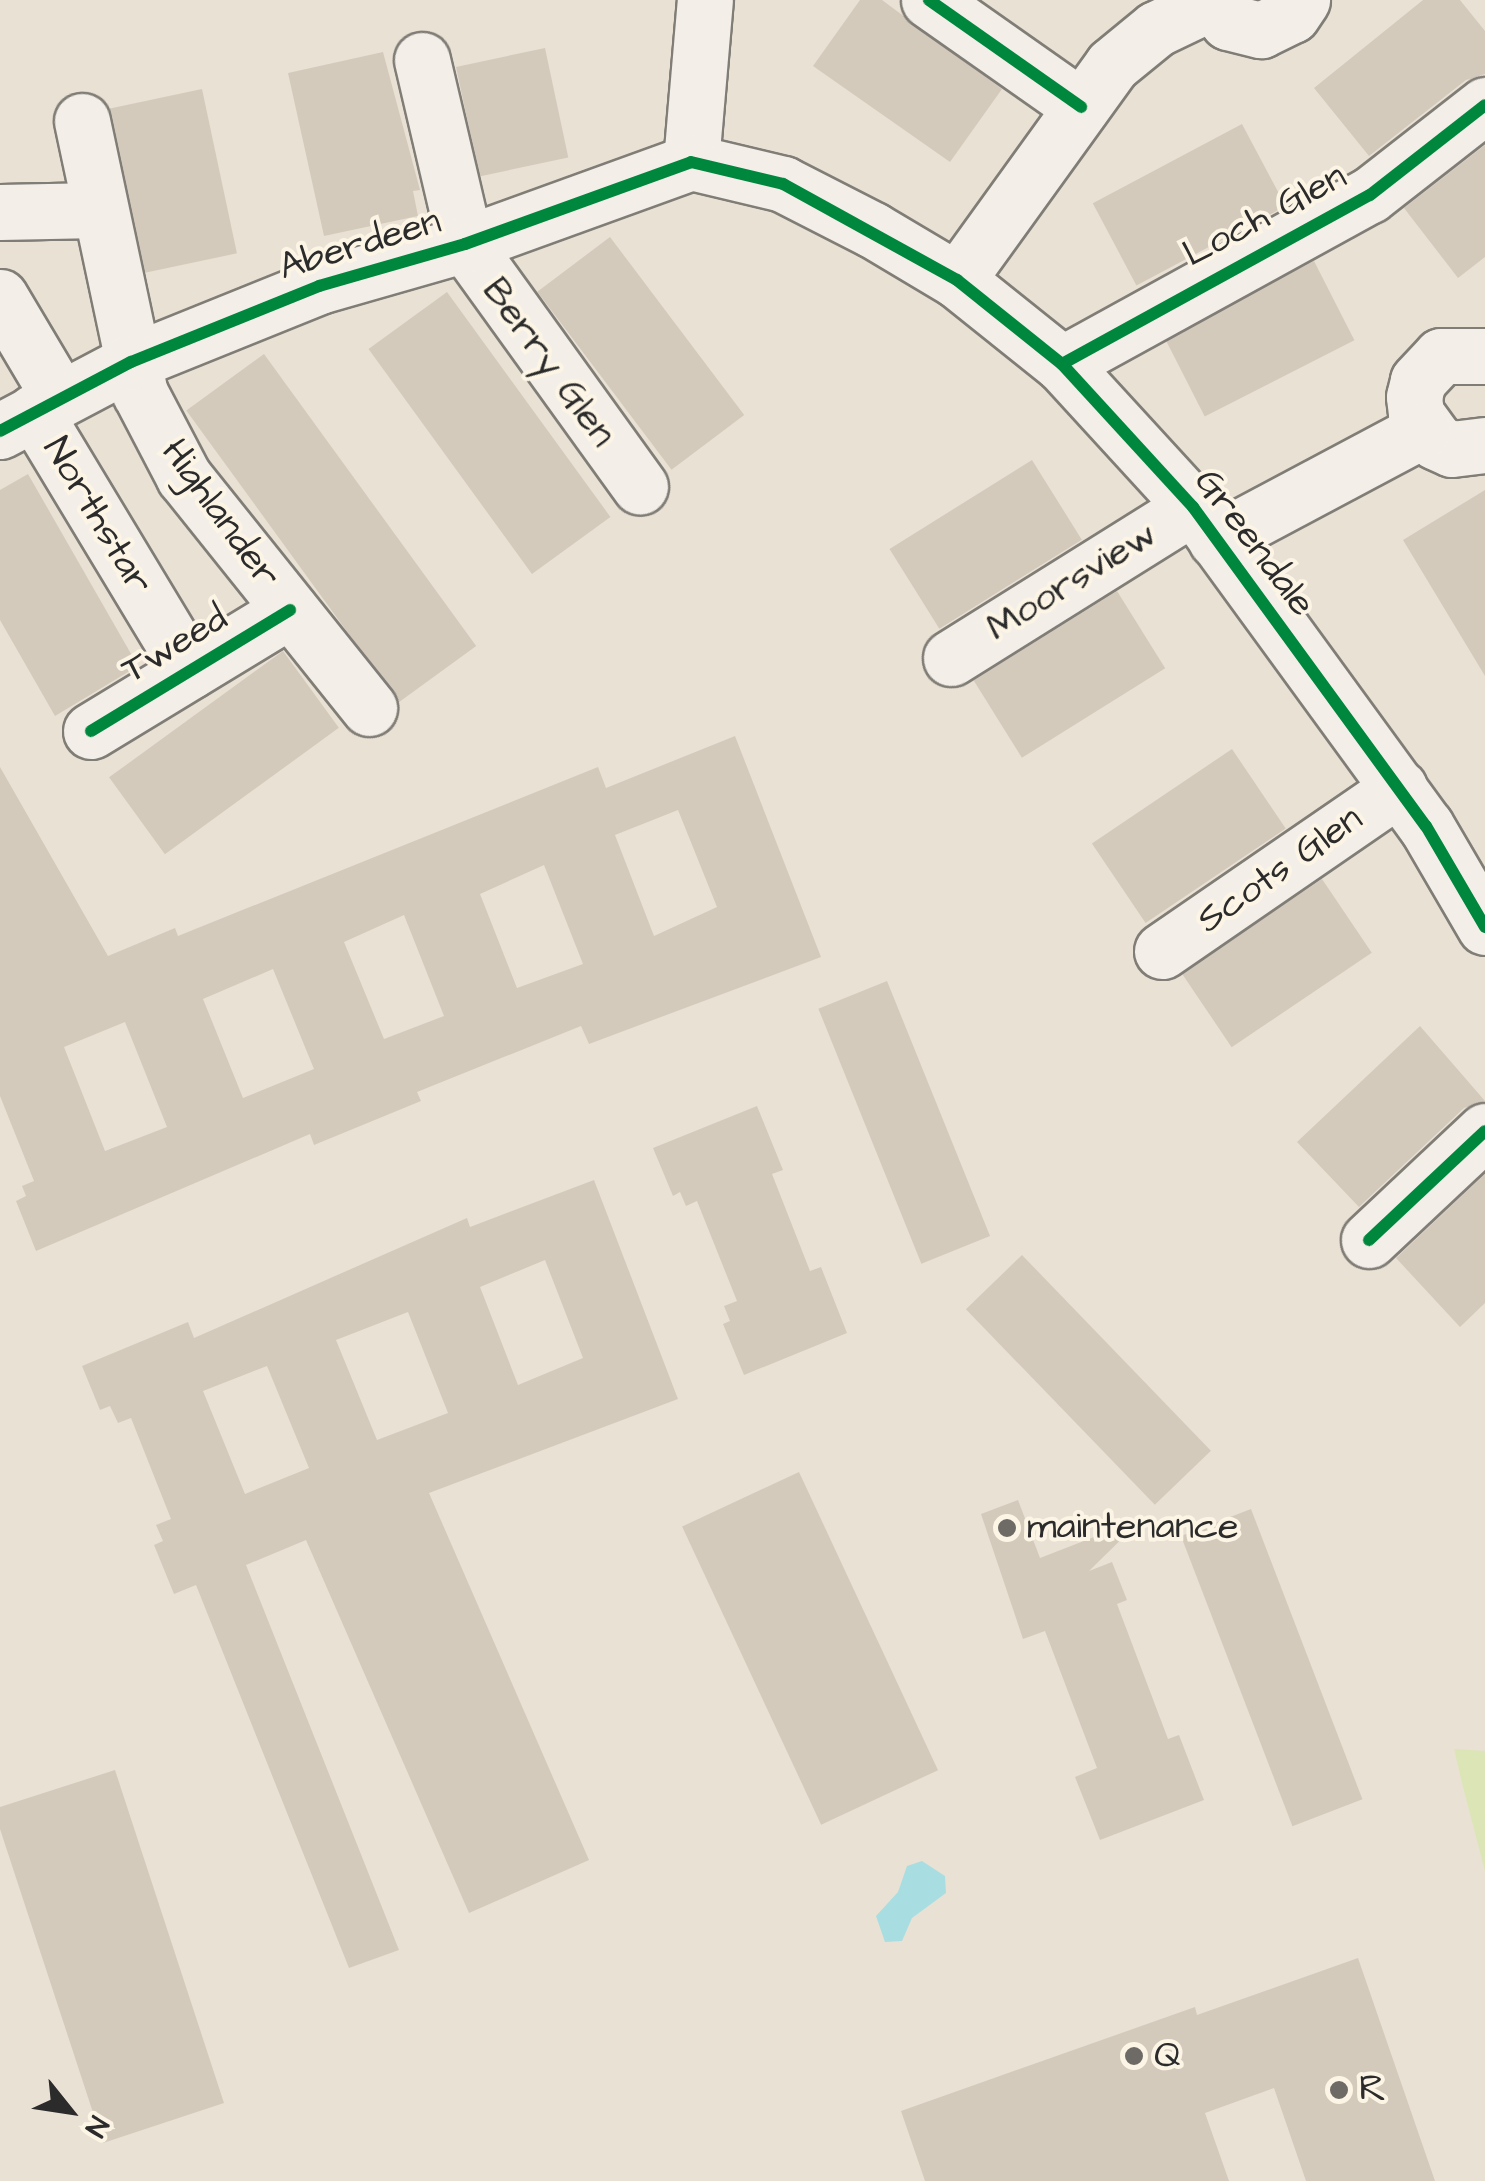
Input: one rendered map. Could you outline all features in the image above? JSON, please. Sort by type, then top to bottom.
[{"type":"street","points":[[692,162],[705,0]]},
{"type":"street","points":[[929,0],[1080,107]]},
{"type":"street","points":[[956,280],[1112,65],[1156,29],[1212,1],[1228,22],[1261,30],[1292,15],[1302,0]]},
{"type":"street","name":"Berry Glen","points":[[422,60],[464,244],[640,487]]},
{"type":"street","name":"Loch Glen","points":[[1062,364],[1370,196],[1485,105]]},
{"type":"street","name":"Highlander","points":[[82,121],[140,393],[184,477],[369,708]]},
{"type":"street","name":"Aberdeen","points":[[31,414],[132,362],[319,286],[464,244],[692,162]]},
{"type":"street","name":"Greendale","points":[[692,162],[783,184],[956,280],[1062,364],[1204,523],[1399,788],[1485,927]]},
{"type":"street","points":[[0,212],[98,210]]},
{"type":"street","name":"Northstar","points":[[0,297],[31,414],[190,671]]},
{"type":"street","points":[[1485,356],[1458,351],[1428,366],[1414,397],[1424,430],[1452,449],[1485,445]]},
{"type":"street","name":"Moorsview","points":[[952,658],[1204,523],[1424,430]]},
{"type":"street","name":"Tweed","points":[[91,732],[290,610]]},
{"type":"street","name":"Scots Glen","points":[[1162,952],[1399,788]]},
{"type":"street","points":[[1370,1240],[1485,1131]]},
{"type":"green space","points":[[1454,1749],[1485,1751],[1485,1871],[1463,1787]]},
{"type":"water","points":[[922,1861],[945,1876],[946,1893],[912,1918],[902,1941],[885,1942],[876,1916],[898,1892],[907,1866]]},
{"type":"building","points":[[860,0],[882,0],[1002,89],[950,162],[813,66]]},
{"type":"building","points":[[1423,0],[1460,0],[1485,31],[1485,74],[1466,80],[1369,156],[1314,88]]},
{"type":"building","points":[[545,48],[568,158],[479,176],[456,67]]},
{"type":"building","points":[[383,52],[420,190],[413,191],[418,216],[324,236],[288,73]]},
{"type":"building","points":[[202,89],[237,253],[145,273],[110,109]]},
{"type":"building","points":[[1242,124],[1286,206],[1136,285],[1093,203]]},
{"type":"building","points":[[1485,145],[1485,257],[1458,278],[1404,208]]},
{"type":"building","points":[[610,237],[744,415],[672,470],[537,292]]},
{"type":"building","points":[[1314,261],[1354,340],[1205,417],[1164,337]]},
{"type":"building","points":[[447,292],[610,517],[532,574],[369,349]]},
{"type":"building","points":[[264,354],[476,646],[399,702],[186,410]]},
{"type":"building","points":[[1032,460],[1082,540],[939,629],[890,549]]},
{"type":"building","points":[[28,474],[138,666],[55,716],[0,620],[0,490]]},
{"type":"building","points":[[1485,490],[1485,676],[1403,540]]},
{"type":"building","points":[[1117,591],[1165,668],[1022,758],[974,681]]},
{"type":"building","points":[[283,651],[339,728],[165,854],[109,777]]},
{"type":"building","points":[[735,736],[821,957],[589,1044],[581,1026],[417,1092],[421,1101],[314,1145],[310,1134],[36,1251],[16,1201],[26,1196],[22,1186],[34,1181],[0,1096],[0,767],[108,956],[175,928],[178,936],[598,767],[606,788]],"holes":[[[678,810],[717,907],[654,936],[615,835]],[[544,865],[583,964],[517,988],[480,894]],[[404,915],[444,1016],[384,1039],[344,942]],[[273,969],[314,1069],[243,1098],[203,999]],[[125,1022],[167,1127],[105,1151],[64,1047]]]},
{"type":"building","points":[[1232,749],[1286,829],[1146,923],[1092,844]]},
{"type":"building","points":[[1322,879],[1372,953],[1232,1047],[1182,974]]},
{"type":"building","points":[[887,981],[990,1236],[921,1264],[818,1009]]},
{"type":"building","points":[[1420,1026],[1485,1101],[1464,1108],[1359,1207],[1297,1142]]},
{"type":"building","points":[[757,1106],[783,1170],[772,1174],[810,1271],[821,1267],[847,1333],[744,1375],[723,1324],[730,1321],[724,1306],[737,1301],[697,1201],[686,1206],[680,1192],[673,1196],[653,1148]]},
{"type":"building","points":[[1485,1174],[1485,1303],[1460,1327],[1396,1258]]},
{"type":"building","points":[[594,1180],[678,1399],[429,1493],[589,1860],[469,1913],[306,1540],[246,1565],[399,1950],[349,1968],[196,1585],[174,1594],[154,1545],[163,1541],[156,1525],[171,1519],[131,1418],[118,1423],[110,1406],[100,1410],[82,1366],[188,1322],[194,1338],[467,1218],[470,1227]],"holes":[[[545,1260],[583,1358],[518,1385],[480,1287]],[[408,1312],[448,1413],[377,1440],[336,1340]],[[267,1366],[309,1468],[245,1494],[203,1391]]]},
{"type":"building","points":[[1022,1255],[1211,1451],[1155,1505],[966,1309]]},
{"type":"building","points":[[799,1472],[938,1770],[821,1825],[682,1527]]},
{"type":"building","points":[[1018,1500],[1040,1558],[1143,1518],[1089,1571],[1112,1562],[1127,1600],[1117,1604],[1168,1739],[1179,1735],[1204,1800],[1100,1840],[1075,1777],[1097,1768],[1045,1631],[1023,1639],[981,1514]]},
{"type":"building","points":[[1251,1509],[1362,1799],[1292,1826],[1181,1536]]},
{"type":"building","points":[[115,1770],[224,2103],[103,2143],[0,1829],[0,1807]]},
{"type":"building","points":[[1358,1958],[1435,2181],[1306,2181],[1274,2088],[1205,2113],[1229,2181],[925,2181],[901,2111],[1195,2007],[1197,2015]]},
{"type":"cycle path","points":[[929,0],[1081,107]]},
{"type":"cycle path","points":[[1062,364],[1370,195],[1485,105]]},
{"type":"cycle path","points":[[0,431],[131,362],[319,286],[465,244],[691,162],[783,184],[957,280],[1062,364],[1193,507],[1426,826],[1485,927]]},
{"type":"cycle path","points":[[91,731],[290,610]]},
{"type":"cycle path","points":[[1369,1240],[1485,1131]]},
{"type":"place","name":"maintenance","points":[[1007,1528]]},
{"type":"place","name":"Q","points":[[1134,2056]]},
{"type":"place","name":"R","points":[[1339,2090]]}]
